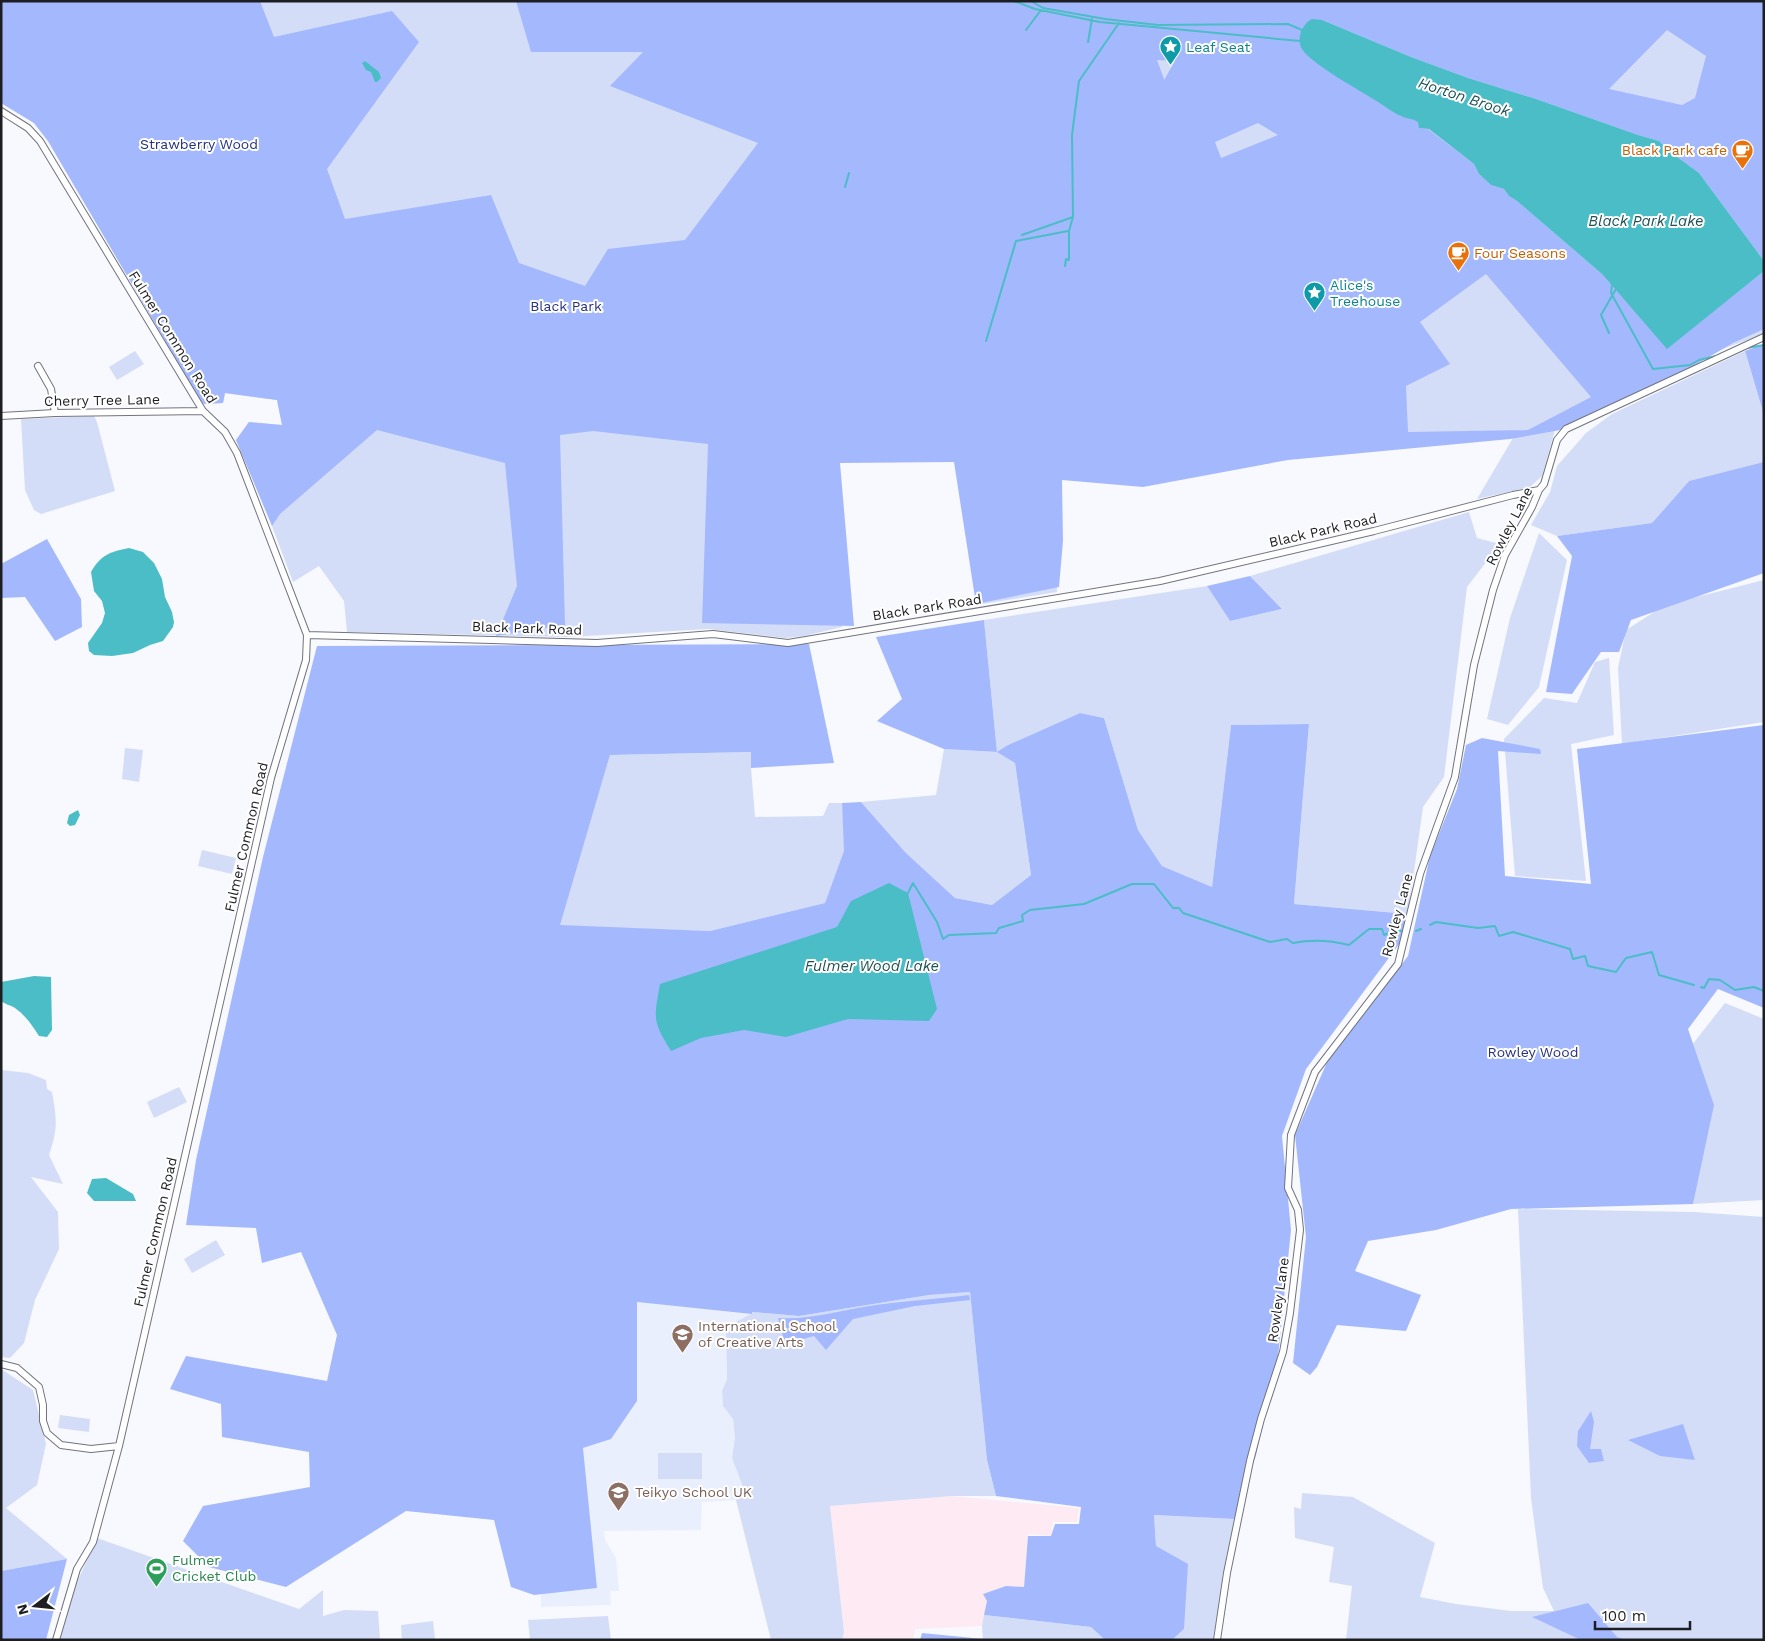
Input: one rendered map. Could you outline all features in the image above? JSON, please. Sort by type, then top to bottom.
[{"type":"street","name":"Fulmer Common Road","points":[[1,111],[28,128],[40,141],[203,411],[225,432],[237,453],[307,635],[306,660],[271,778],[119,1446],[93,1542],[77,1569],[56,1640]]},
{"type":"street","name":"Rowley Lane","points":[[1217,1640],[1227,1573],[1249,1465],[1282,1352],[1290,1313],[1300,1230],[1298,1210],[1288,1188],[1291,1135],[1315,1072],[1398,964],[1420,874],[1455,777],[1474,665],[1493,590],[1505,556],[1547,476],[1557,440],[1571,425],[1764,337]]},
{"type":"street","points":[[38,366],[51,389],[54,413]]},
{"type":"street","name":"Cherry Tree Lane","points":[[1,416],[54,413],[203,411]]},
{"type":"street","name":"Black Park Road","points":[[307,635],[597,643],[713,634],[788,643],[1160,581],[1539,490]]},
{"type":"street","points":[[1,1364],[17,1368],[39,1387],[43,1405],[43,1421],[47,1433],[62,1445],[90,1449],[119,1446]]},
{"type":"shaded area","name":"Teikyo School UK","points":[[637,1302],[752,1314],[726,1327],[727,1379],[722,1391],[723,1406],[733,1419],[735,1437],[732,1458],[746,1495],[736,1500],[702,1502],[701,1530],[604,1531],[605,1540],[616,1558],[619,1591],[610,1591],[611,1605],[541,1607],[541,1566],[534,1464],[611,1439],[637,1401]]},
{"type":"shaded area","points":[[952,1496],[1079,1508],[1077,1522],[1053,1522],[1051,1536],[1028,1534],[1024,1587],[1006,1586],[983,1594],[987,1601],[982,1626],[915,1629],[913,1640],[842,1640],[844,1632],[830,1506]]},
{"type":"green space","name":"Black Park","points":[[1,1],[1764,1],[1764,334],[1706,355],[1557,423],[1542,476],[1530,487],[1477,499],[1513,438],[1053,468],[1057,592],[982,604],[965,456],[830,455],[842,627],[804,636],[785,638],[708,629],[569,637],[347,632],[344,601],[319,566],[293,582],[266,510],[236,440],[249,422],[282,425],[277,400],[225,393],[223,403],[204,404],[200,400],[48,141],[34,123],[1,103]]},
{"type":"green space","name":"Black Park","points":[[1,1],[260,1],[274,37],[392,11],[419,42],[327,169],[345,219],[491,195],[519,263],[585,286],[608,249],[685,240],[758,143],[610,86],[643,52],[531,52],[516,1],[1764,1],[1764,261],[1699,173],[1669,151],[1659,141],[1468,78],[1411,57],[1322,20],[1319,65],[1401,116],[1419,122],[1419,128],[1428,129],[1474,164],[1479,174],[1491,185],[1504,189],[1509,196],[1602,274],[1667,348],[1764,271],[1764,329],[1733,343],[1671,379],[1566,429],[1510,439],[1288,460],[1143,487],[1062,480],[1063,541],[1059,587],[976,604],[954,462],[840,463],[854,626],[702,623],[708,444],[593,431],[560,435],[565,625],[496,636],[517,586],[505,463],[377,430],[280,514],[272,526],[236,440],[249,422],[282,425],[277,400],[225,393],[223,403],[204,404],[200,400],[48,141],[34,123],[1,103]],"holes":[[[1667,30],[1706,56],[1695,98],[1682,105],[1609,89]],[[1157,60],[1175,61],[1164,80]],[[1258,123],[1278,135],[1221,158],[1215,142]],[[1486,274],[1591,397],[1528,430],[1408,432],[1406,386],[1450,364],[1420,322]]]},
{"type":"green space","points":[[1764,344],[1764,415],[1745,351]]},
{"type":"green space","points":[[135,351],[144,364],[117,380],[109,367]]},
{"type":"green space","points":[[1745,351],[1764,415],[1764,464],[1689,481],[1652,523],[1557,536],[1531,525],[1550,492],[1557,466],[1586,433],[1612,414]]},
{"type":"green space","points":[[94,416],[115,491],[41,514],[34,510],[25,490],[21,419]]},
{"type":"green space","points":[[1764,462],[1764,573],[1631,620],[1619,652],[1601,652],[1572,694],[1546,692],[1572,556],[1557,536],[1652,523],[1689,481]]},
{"type":"green space","points":[[1469,512],[1477,538],[1500,544],[1467,587],[1444,777],[1423,807],[1408,914],[1294,904],[1309,724],[1231,725],[1212,887],[1162,866],[1138,830],[1104,718],[1080,713],[1008,745],[998,752],[1015,763],[1031,875],[992,905],[955,898],[906,853],[861,802],[936,795],[944,749],[997,752],[984,620],[1207,586],[1230,621],[1282,609],[1250,576]]},
{"type":"green space","points":[[1539,533],[1567,560],[1539,687],[1508,725],[1487,719],[1510,618]]},
{"type":"green space","points":[[47,539],[81,599],[82,627],[55,641],[25,597],[1,598],[1,564]]},
{"type":"green space","points":[[1250,576],[1282,609],[1230,621],[1207,586]]},
{"type":"green space","points":[[1764,580],[1764,722],[1622,744],[1618,668],[1626,630],[1665,605]]},
{"type":"green space","points":[[984,620],[997,752],[944,749],[877,721],[902,699],[876,637]]},
{"type":"green space","points":[[809,644],[834,763],[751,768],[751,752],[610,755],[560,925],[710,931],[825,903],[844,851],[842,803],[861,802],[906,853],[955,898],[992,905],[1031,875],[1015,763],[997,752],[1008,745],[1080,713],[1104,718],[1138,830],[1162,866],[1212,887],[1231,725],[1309,724],[1294,904],[1408,914],[1403,939],[1306,1069],[1282,1136],[1291,1230],[1278,1357],[1256,1455],[1235,1519],[1154,1515],[1156,1546],[1188,1564],[1184,1629],[1172,1640],[1105,1640],[1091,1627],[984,1615],[987,1601],[983,1594],[1006,1586],[1024,1587],[1028,1536],[1051,1536],[1055,1524],[1079,1524],[1081,1507],[996,1496],[987,1460],[970,1292],[929,1295],[799,1316],[752,1312],[752,1314],[637,1302],[637,1401],[611,1439],[583,1448],[597,1588],[534,1595],[511,1587],[494,1520],[406,1511],[286,1587],[209,1567],[183,1541],[203,1506],[310,1487],[309,1452],[222,1437],[221,1404],[170,1389],[186,1356],[327,1381],[337,1335],[301,1252],[262,1263],[256,1228],[186,1225],[196,1160],[263,857],[317,646]]},
{"type":"green space","points":[[1609,658],[1614,735],[1571,744],[1586,881],[1515,876],[1504,739],[1544,698],[1577,703],[1595,662]]},
{"type":"green space","name":"Rowley Wood","points":[[1764,725],[1764,1008],[1718,989],[1688,1029],[1714,1105],[1693,1204],[1511,1209],[1436,1230],[1368,1241],[1355,1271],[1421,1295],[1406,1331],[1337,1325],[1317,1367],[1310,1375],[1293,1363],[1306,1237],[1295,1135],[1328,1060],[1408,956],[1430,856],[1457,789],[1466,745],[1482,738],[1540,749],[1541,754],[1498,751],[1505,876],[1591,884],[1577,749]]},
{"type":"green space","points":[[125,748],[143,750],[139,782],[122,779]]},
{"type":"green space","points":[[752,752],[751,768],[755,817],[823,816],[829,803],[842,803],[845,851],[825,903],[710,931],[559,926],[610,755]]},
{"type":"green space","points":[[202,850],[236,858],[232,874],[198,866]]},
{"type":"green space","points":[[1725,1003],[1764,1019],[1764,1200],[1693,1204],[1706,1102],[1688,1050]]},
{"type":"green space","points":[[1,1070],[28,1073],[46,1080],[47,1089],[52,1092],[56,1117],[54,1138],[49,1155],[63,1184],[31,1177],[58,1212],[59,1249],[35,1300],[24,1343],[10,1358],[1,1357]]},
{"type":"green space","points":[[179,1087],[187,1102],[154,1118],[147,1102]]},
{"type":"green space","points":[[1518,1209],[1694,1212],[1764,1217],[1764,1640],[1346,1640],[1352,1586],[1329,1582],[1334,1547],[1295,1538],[1294,1507],[1301,1509],[1302,1493],[1353,1497],[1435,1543],[1420,1597],[1511,1611],[1554,1611],[1543,1588],[1531,1498]]},
{"type":"green space","points":[[216,1240],[225,1255],[192,1273],[184,1259]]},
{"type":"green space","points":[[970,1292],[987,1460],[996,1496],[952,1496],[830,1506],[844,1632],[842,1640],[771,1640],[736,1500],[746,1495],[732,1458],[735,1437],[733,1419],[723,1406],[722,1391],[727,1379],[726,1327],[752,1312],[799,1316],[929,1295]]},
{"type":"green space","points":[[969,1295],[970,1300],[915,1306],[853,1319],[826,1350],[814,1336],[785,1344],[778,1318],[813,1316],[881,1304]]},
{"type":"green space","points":[[1,1369],[33,1390],[46,1444],[37,1485],[6,1508],[67,1559],[1,1571]]},
{"type":"green space","points":[[1591,1411],[1594,1422],[1590,1449],[1601,1449],[1604,1461],[1589,1463],[1577,1446],[1578,1431]]},
{"type":"green space","points":[[60,1415],[90,1419],[89,1432],[58,1428]]},
{"type":"green space","points":[[1683,1424],[1695,1460],[1660,1456],[1628,1440]]},
{"type":"green space","points":[[658,1453],[702,1453],[702,1479],[658,1479]]},
{"type":"green space","points":[[1154,1515],[1235,1519],[1227,1554],[1213,1640],[1172,1640],[1184,1629],[1156,1546]]},
{"type":"green space","name":"Fulmer Cricket Club","points":[[97,1538],[299,1609],[323,1590],[323,1616],[344,1610],[378,1611],[380,1640],[59,1640],[77,1582]]},
{"type":"green space","points":[[67,1559],[46,1640],[1,1640],[1,1571]]},
{"type":"green space","points":[[1588,1603],[1617,1637],[1626,1640],[1581,1640],[1532,1617]]},
{"type":"green space","points":[[984,1615],[1091,1627],[1105,1640],[983,1640],[982,1626]]},
{"type":"green space","points":[[608,1616],[611,1640],[530,1640],[528,1620]]},
{"type":"green space","points":[[433,1621],[435,1639],[402,1640],[401,1625]]},
{"type":"green space","points":[[922,1633],[983,1639],[983,1640],[920,1640]]},
{"type":"water","name":"Black Park Lake","points":[[1312,19],[1322,20],[1411,57],[1468,78],[1659,141],[1669,151],[1699,173],[1764,261],[1764,271],[1667,349],[1602,274],[1509,196],[1504,189],[1491,185],[1479,174],[1474,164],[1429,129],[1419,128],[1418,122],[1395,113],[1307,55],[1300,45],[1300,36],[1305,24]]},
{"type":"water","points":[[365,61],[379,72],[381,78],[377,82],[375,82],[371,72],[366,70],[362,63]]},
{"type":"water","points":[[129,548],[143,552],[154,563],[162,579],[165,597],[172,612],[173,627],[163,641],[133,653],[112,656],[94,655],[89,651],[88,643],[102,623],[105,613],[102,601],[94,591],[91,572],[106,555]]},
{"type":"water","points":[[78,810],[80,815],[75,825],[70,826],[67,823],[69,815]]},
{"type":"water","name":"Fulmer Wood Lake","points":[[889,883],[908,893],[937,1009],[929,1021],[848,1019],[786,1037],[744,1030],[701,1038],[671,1051],[660,1032],[656,1019],[660,984],[837,927],[851,901]]},
{"type":"water","points":[[34,976],[51,977],[52,1030],[47,1037],[39,1036],[22,1014],[1,1001],[1,982]]},
{"type":"water","points":[[106,1178],[133,1194],[136,1201],[94,1201],[87,1193],[92,1179]]},
{"type":"waterway","name":"Horton Brook","points":[[1014,1],[1035,9],[1100,22],[1300,41]]},
{"type":"waterway","name":"Horton Brook","points":[[1031,1],[1043,8],[1105,19],[1158,25],[1288,24],[1302,30]]},
{"type":"waterway","points":[[1026,30],[1041,10]]},
{"type":"waterway","points":[[1088,42],[1092,19]]},
{"type":"waterway","points":[[1065,266],[1066,259],[1069,260],[1069,231],[1073,217],[1072,135],[1079,81],[1119,23]]},
{"type":"waterway","points":[[845,187],[849,173]]},
{"type":"waterway","points":[[1022,235],[1073,217]]},
{"type":"waterway","points":[[986,341],[1016,241],[1068,231]]},
{"type":"waterway","name":"Horton Brook","points":[[1612,284],[1611,293],[1653,369],[1690,365],[1699,360],[1716,356]]},
{"type":"waterway","points":[[1609,333],[1601,315],[1616,289]]},
{"type":"waterway","name":"Horton Brook","points":[[1747,348],[1764,345]]},
{"type":"waterway","points":[[908,893],[913,883],[937,922],[943,939],[949,935],[996,933],[999,928],[1023,921],[1022,915],[1030,910],[1084,904],[1132,884],[1154,884],[1173,908],[1179,908],[1183,913],[1270,942],[1287,939],[1293,943],[1321,941],[1349,945],[1369,929],[1382,929],[1384,935],[1395,931],[1404,931]]},
{"type":"waterway","points":[[1430,925],[1436,922],[1478,928],[1495,926],[1499,936],[1513,932],[1570,949],[1573,959],[1585,956],[1588,966],[1616,972],[1626,958],[1652,952],[1659,975],[1694,985]]},
{"type":"waterway","points":[[1416,931],[1421,929]]},
{"type":"waterway","points":[[1701,987],[1704,988],[1709,979],[1720,980],[1735,990],[1754,987],[1764,991]]},
{"type":"place","name":"Leaf Seat","points":[[1170,66]]},
{"type":"place","name":"Black Park cafe","points":[[1743,169]]},
{"type":"place","name":"Four Seasons","points":[[1458,272]]},
{"type":"place","name":"Alice's Treehouse","points":[[1314,312]]},
{"type":"place","name":"International School of Creative Arts","points":[[682,1353]]},
{"type":"place","name":"Teikyo School UK","points":[[619,1511]]},
{"type":"place","name":"Fulmer Cricket Club","points":[[156,1587]]},
{"type":"park label","name":"Strawberry Wood","points":[[199,144]]}]
